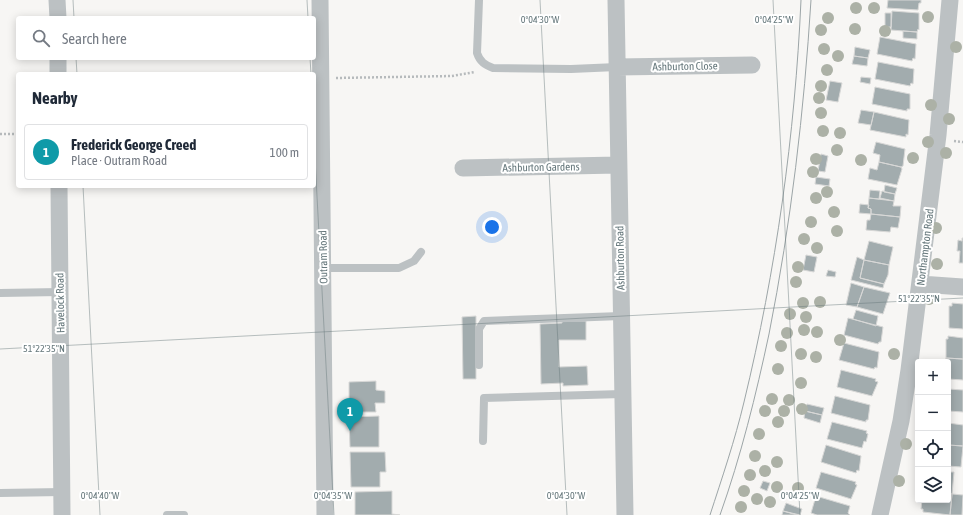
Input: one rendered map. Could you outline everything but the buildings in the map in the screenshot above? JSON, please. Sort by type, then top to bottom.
[{"type":"street","points":[[57,0],[58,16]]},
{"type":"street","name":"Outram Road","points":[[320,0],[317,79],[323,268],[325,515]]},
{"type":"street","name":"Ashburton Road","points":[[616,0],[625,515]]},
{"type":"street","name":"Northampton Road","points":[[880,515],[907,388],[938,135],[950,0]]},
{"type":"street","points":[[58,60],[58,72]]},
{"type":"street","name":"Ashburton Close","points":[[617,67],[752,65]]},
{"type":"street","name":"Ashburton Gardens","points":[[463,168],[618,165]]},
{"type":"street","name":"Havelock Road","points":[[59,188],[62,515]]},
{"type":"street","points":[[920,284],[963,287]]},
{"type":"lane","points":[[479,0],[477,53],[479,59],[485,65],[493,68],[571,69],[617,67]]},
{"type":"lane","points":[[323,268],[399,268],[414,261],[421,252]]},
{"type":"lane","points":[[0,293],[60,292]]},
{"type":"lane","points":[[479,365],[479,329],[484,321],[621,316]]},
{"type":"lane","points":[[483,441],[484,398],[622,394]]},
{"type":"lane","points":[[0,494],[62,492]]},
{"type":"lane","points":[[168,515],[184,515]]},
{"type":"path","points":[[317,79],[452,76],[493,68]]},
{"type":"path","points":[[0,134],[16,134]]},
{"type":"tram line","points":[[710,515],[744,402],[766,302],[775,252],[789,152],[801,0]]},
{"type":"tram line","points":[[720,515],[735,470],[753,403],[777,292],[796,167],[805,84],[811,0]]},
{"type":"place","name":"Frederick George Creed","points":[[350,431]]}]
